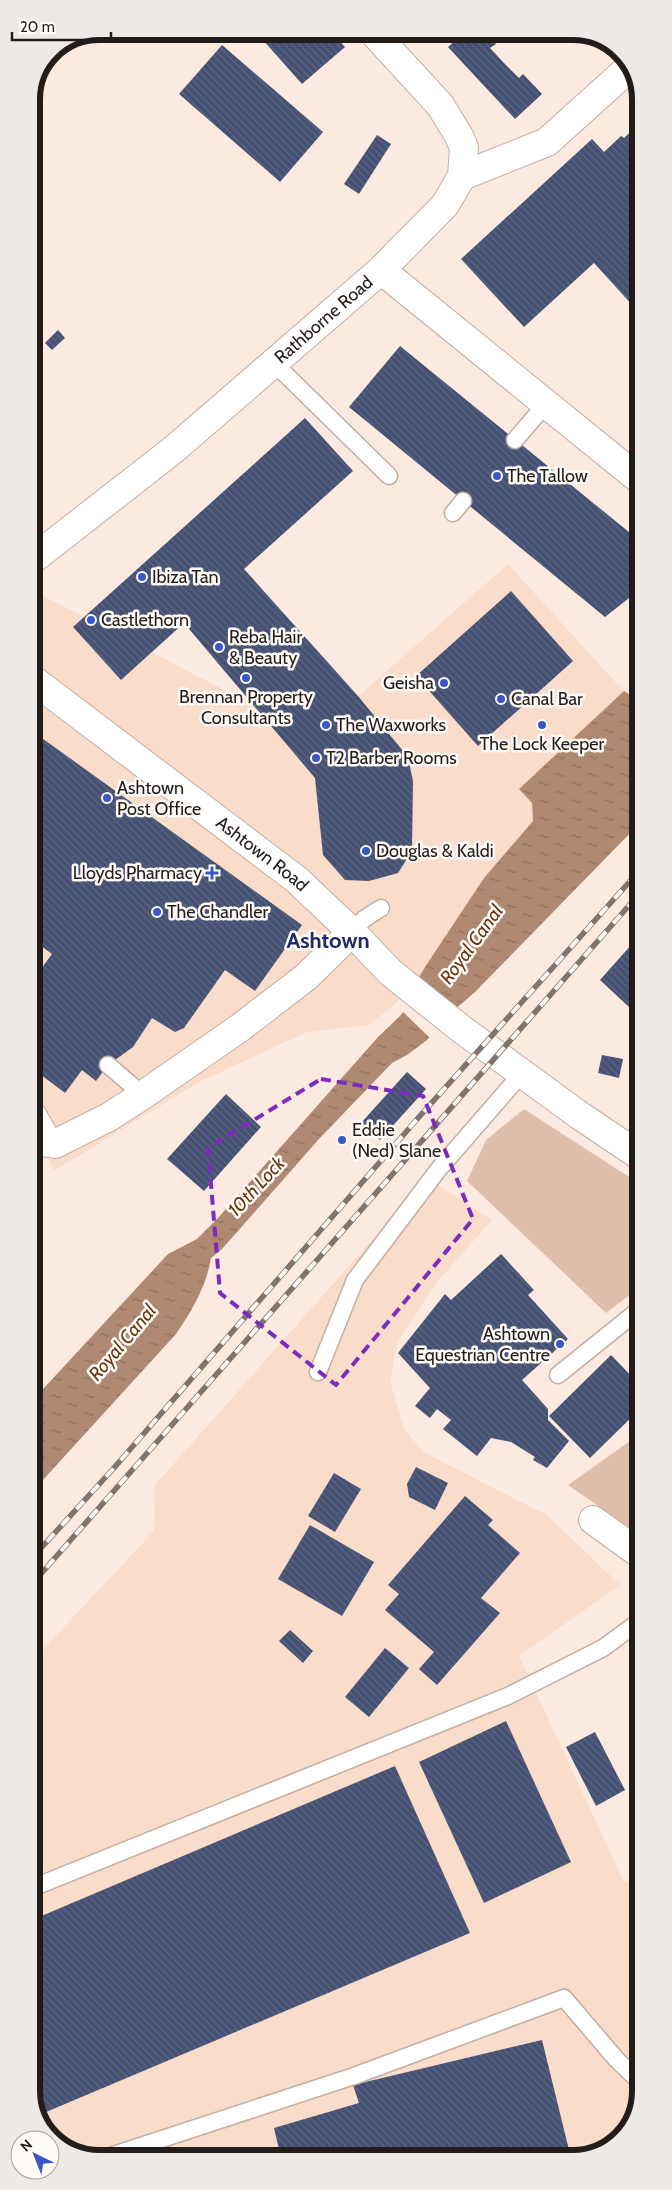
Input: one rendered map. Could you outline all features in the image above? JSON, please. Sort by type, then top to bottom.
[{"type":"street","name":"Rathborne Road","points":[[40,554],[173,450],[274,363],[381,270],[445,204],[462,176],[464,148],[453,123],[440,105],[380,40]]},
{"type":"street","points":[[462,176],[547,142],[625,72]]},
{"type":"street","points":[[381,270],[632,474]]},
{"type":"street","name":"Ashtown Road","points":[[40,686],[297,880],[352,932],[390,972],[453,1022],[523,1072]]},
{"type":"street","points":[[40,1128],[48,1142],[56,1144],[109,1117],[144,1095],[241,1027],[306,977],[352,932]]},
{"type":"street","points":[[523,1072],[579,1115],[632,1151]]},
{"type":"street","points":[[593,1520],[632,1548]]},
{"type":"lane","points":[[274,363],[390,476]]},
{"type":"lane","points":[[515,440],[546,404]]},
{"type":"lane","points":[[452,513],[463,500]]},
{"type":"lane","points":[[352,932],[364,918],[381,908]]},
{"type":"lane","points":[[108,1065],[144,1095]]},
{"type":"lane","points":[[318,1372],[355,1280],[438,1170],[523,1072]]},
{"type":"lane","points":[[558,1375],[632,1315]]},
{"type":"lane","points":[[40,1885],[508,1696],[603,1648],[632,1627]]},
{"type":"lane","points":[[128,2150],[354,2076],[564,1998],[617,2060],[632,2074]]},
{"type":"highlighted area","points":[[321,1079],[423,1096],[473,1219],[336,1385],[220,1293],[208,1148]]},
{"type":"shaded area","points":[[508,564],[618,685],[632,696],[632,702],[519,789],[532,803],[533,821],[484,878],[419,977],[395,1004],[369,1025],[307,1032],[199,1082],[54,1171],[40,1136],[40,594],[313,736]]},
{"type":"shaded area","points":[[524,1109],[632,1179],[632,1293],[606,1313],[467,1181],[486,1140]]},
{"type":"shaded area","points":[[427,1178],[492,1220],[437,1282],[398,1340],[390,1381],[405,1431],[425,1453],[547,1515],[620,1585],[519,1656],[624,1882],[632,1879],[632,2091],[629,2110],[624,2120],[615,2133],[606,2140],[584,2149],[573,2150],[95,2150],[66,2140],[60,2135],[60,2130],[55,2130],[43,2110],[40,2091],[40,1652],[154,1531],[155,1485]]},
{"type":"shaded area","points":[[632,1440],[632,1529],[568,1485]]},
{"type":"water","name":"Royal Canal","points":[[624,691],[632,696],[632,831],[475,992],[452,1012],[427,1040],[407,1055],[392,1063],[319,1139],[222,1249],[211,1258],[206,1279],[198,1298],[176,1334],[40,1483],[40,1392],[168,1254],[197,1239],[218,1218],[378,1037],[400,1016],[425,983],[419,977],[484,878],[533,821],[532,803],[519,789]]},
{"type":"pier","points":[[419,977],[458,1010],[431,1039],[401,1010],[422,983],[417,979]]},
{"type":"building","points":[[263,40],[338,40],[345,47],[302,84]]},
{"type":"building","points":[[456,40],[492,40],[496,44],[490,48],[519,78],[523,74],[542,94],[515,119],[448,47]]},
{"type":"building","points":[[222,45],[323,132],[280,182],[179,94]]},
{"type":"building","points":[[632,131],[632,305],[594,263],[524,327],[461,259],[592,139],[604,152],[621,136],[624,138]]},
{"type":"building","points":[[377,135],[391,144],[359,194],[344,184]]},
{"type":"building","points":[[58,330],[65,338],[52,350],[45,343]]},
{"type":"building","name":"The Tallow","points":[[400,346],[632,534],[632,596],[605,617],[349,407]]},
{"type":"building","points":[[305,418],[353,471],[244,569],[358,696],[408,757],[413,781],[412,851],[398,873],[369,881],[345,880],[323,855],[315,778],[184,623],[121,680],[73,627]]},
{"type":"building","points":[[511,591],[573,661],[478,746],[416,676]]},
{"type":"building","name":"The Chandler","points":[[40,737],[302,925],[255,991],[225,970],[184,1028],[175,1032],[152,1018],[133,1047],[108,1065],[96,1081],[82,1070],[65,1093],[40,1074],[40,970],[52,954],[40,945]]},
{"type":"building","points":[[632,944],[632,1004],[629,1007],[600,980]]},
{"type":"building","points":[[602,1055],[623,1059],[619,1078],[598,1073]]},
{"type":"building","points":[[407,1072],[426,1089],[380,1140],[361,1123]]},
{"type":"building","points":[[226,1094],[261,1127],[204,1191],[167,1159]]},
{"type":"building","points":[[501,1254],[534,1290],[528,1295],[568,1339],[522,1380],[548,1409],[548,1420],[569,1441],[547,1468],[533,1460],[535,1457],[511,1442],[491,1438],[477,1456],[443,1429],[451,1420],[437,1409],[430,1418],[415,1406],[430,1388],[398,1353],[445,1294],[451,1300]]},
{"type":"building","points":[[611,1355],[632,1377],[632,1417],[590,1458],[549,1416]]},
{"type":"building","points":[[416,1467],[448,1483],[435,1510],[409,1497],[407,1484]]},
{"type":"building","points":[[334,1473],[361,1489],[335,1532],[308,1516]]},
{"type":"building","points":[[465,1496],[493,1520],[488,1525],[520,1553],[481,1598],[500,1613],[437,1685],[419,1669],[434,1652],[385,1610],[399,1594],[388,1585]]},
{"type":"building","points":[[310,1525],[374,1562],[342,1616],[278,1579]]},
{"type":"building","points":[[290,1630],[313,1651],[303,1663],[279,1641]]},
{"type":"building","points":[[385,1648],[409,1668],[369,1717],[345,1697]]},
{"type":"building","points":[[506,1721],[571,1862],[484,1903],[419,1762]]},
{"type":"building","points":[[595,1732],[625,1790],[596,1806],[566,1747]]},
{"type":"building","points":[[395,1766],[470,1933],[44,2113],[40,2091],[40,1917]]},
{"type":"building","points":[[542,2040],[569,2150],[279,2150],[274,2128],[359,2103],[353,2085]]},
{"type":"building","points":[[598,2143],[584,2149],[569,2150]]},
{"type":"railway","points":[[40,1549],[113,1469],[419,1117],[632,879]]},
{"type":"railway","points":[[40,1575],[632,902]]},
{"type":"place","name":"The Tallow","points":[[497,476]]},
{"type":"place","name":"Ibiza Tan","points":[[142,577]]},
{"type":"place","name":"Castlethorn","points":[[91,620]]},
{"type":"place","name":"Reba Hair & Beauty","points":[[219,647]]},
{"type":"place","name":"Brennan Property Consultants","points":[[246,678]]},
{"type":"place","name":"Geisha","points":[[444,683]]},
{"type":"place","name":"Canal Bar","points":[[501,699]]},
{"type":"place","name":"The Waxworks","points":[[326,725]]},
{"type":"place","name":"The Lock Keeper","points":[[542,725]]},
{"type":"place","name":"T2 Barber Rooms","points":[[316,758]]},
{"type":"place","name":"Ashtown Post Office","points":[[107,798]]},
{"type":"place","name":"Douglas & Kaldi","points":[[366,851]]},
{"type":"place","name":"Lloyds Pharmacy","points":[[212,873]]},
{"type":"place","name":"The Chandler","points":[[157,912]]},
{"type":"place","name":"Eddie (Ned) Slane","points":[[342,1140]]},
{"type":"place","name":"Ashtown Equestrian Centre","points":[[560,1344]]},
{"type":"district","name":"Ashtown","points":[[328,940]]},
{"type":"water label","name":"10th Lock","points":[[256,1186]]}]
